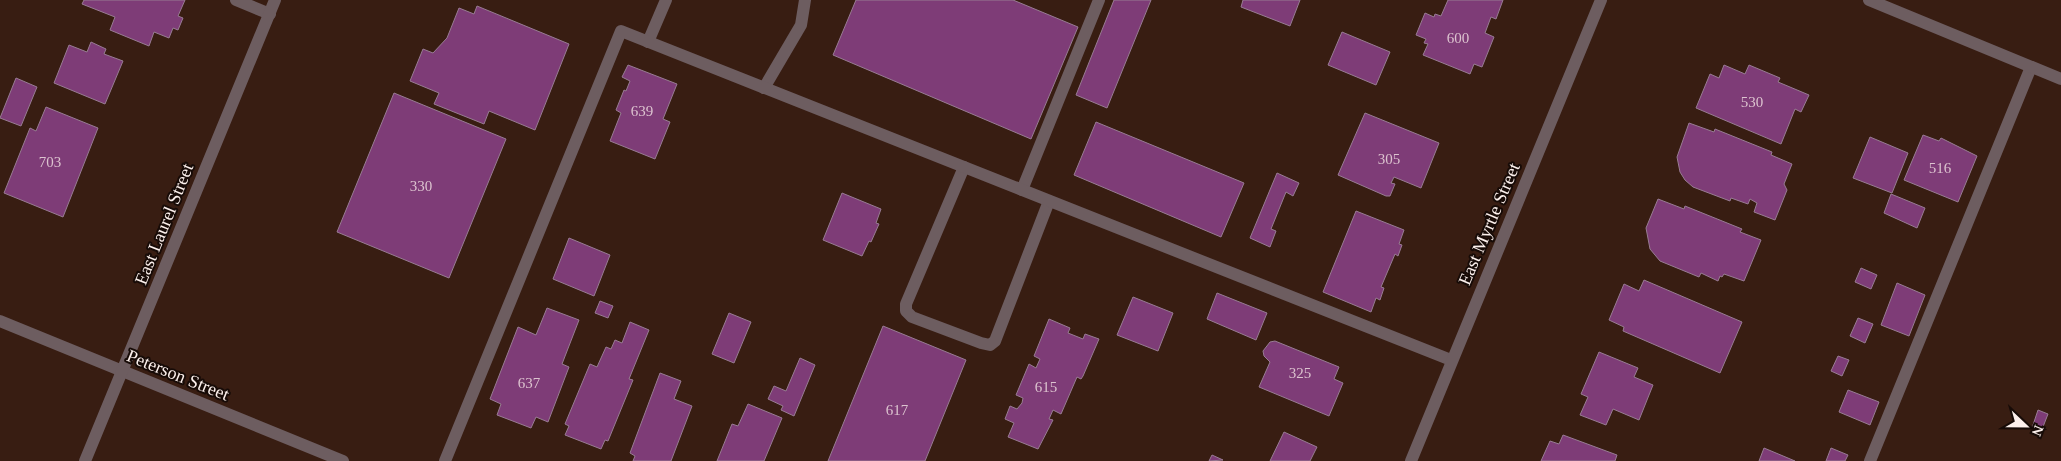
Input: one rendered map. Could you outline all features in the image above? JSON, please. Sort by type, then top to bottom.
[{"type":"street","points":[[236,0],[270,14]]},
{"type":"street","name":"East Laurel Street","points":[[84,461],[152,301],[275,0]]},
{"type":"street","points":[[648,42],[666,0]]},
{"type":"street","points":[[764,88],[801,25],[805,0]]},
{"type":"street","points":[[1022,190],[1099,0]]},
{"type":"street","name":"East Myrtle Street","points":[[1411,461],[1451,360],[1601,0]]},
{"type":"street","points":[[1869,0],[2061,79]]},
{"type":"street","points":[[445,461],[621,31],[1451,360]]},
{"type":"street","points":[[1870,461],[2031,67]]},
{"type":"street","points":[[964,167],[906,304],[906,311],[912,317],[981,343],[990,345],[995,341],[1049,201]]},
{"type":"street","name":"Peterson Street","points":[[0,321],[343,461]]},
{"type":"building","points":[[84,0],[185,0],[178,16],[183,18],[178,30],[173,28],[169,38],[154,32],[149,46],[110,30],[115,17],[82,4]]},
{"type":"building","points":[[856,0],[1013,0],[1078,27],[1031,139],[833,55]]},
{"type":"building","points":[[1114,0],[1151,0],[1107,108],[1076,95]]},
{"type":"building","points":[[1243,0],[1300,0],[1290,26],[1241,7]]},
{"type":"building","points":[[1448,0],[1503,0],[1496,19],[1491,17],[1485,33],[1494,37],[1482,67],[1474,64],[1470,74],[1423,55],[1428,44],[1424,43],[1426,39],[1416,35],[1425,13],[1434,17],[1435,14],[1441,16]]},
{"type":"building","points":[[477,6],[569,44],[535,130],[489,111],[484,124],[434,104],[439,93],[410,81],[423,49],[433,53],[447,38],[459,8],[474,14]]},
{"type":"building","points":[[1342,32],[1390,52],[1376,85],[1328,65]]},
{"type":"building","points":[[91,42],[106,49],[104,54],[123,61],[105,104],[54,83],[69,45],[87,52]]},
{"type":"building","points":[[628,65],[677,84],[663,119],[670,122],[655,159],[610,141],[621,113],[616,110],[630,81],[622,77]]},
{"type":"building","points":[[1724,65],[1745,74],[1749,65],[1780,78],[1778,82],[1809,95],[1801,112],[1795,109],[1781,144],[1696,108],[1710,74],[1719,78]]},
{"type":"building","points":[[16,78],[37,87],[21,126],[0,118]]},
{"type":"building","points":[[394,93],[506,139],[449,278],[337,232]]},
{"type":"building","points":[[46,107],[98,128],[63,217],[4,193],[30,128],[36,131]]},
{"type":"building","points":[[1365,113],[1439,143],[1421,188],[1394,177],[1391,183],[1395,184],[1390,196],[1386,196],[1338,175]]},
{"type":"building","points":[[1096,122],[1244,183],[1221,237],[1074,175]]},
{"type":"building","points":[[1689,123],[1714,132],[1715,129],[1772,152],[1771,155],[1792,164],[1784,184],[1787,190],[1775,220],[1754,212],[1757,203],[1750,199],[1748,204],[1731,198],[1730,201],[1693,187],[1685,180],[1680,172],[1677,157]]},
{"type":"building","points":[[1923,135],[1939,141],[1941,138],[1977,156],[1958,202],[1904,180]]},
{"type":"building","points":[[1870,137],[1908,153],[1892,193],[1853,178]]},
{"type":"building","points":[[1277,173],[1299,183],[1293,196],[1286,192],[1271,229],[1276,231],[1270,247],[1250,238]]},
{"type":"building","points":[[842,193],[881,209],[876,223],[879,224],[862,256],[823,240]]},
{"type":"building","points":[[1891,194],[1925,208],[1917,228],[1884,213]]},
{"type":"building","points":[[1658,199],[1684,209],[1685,206],[1742,229],[1740,232],[1761,240],[1744,281],[1724,274],[1722,277],[1720,276],[1718,281],[1701,273],[1699,277],[1660,261],[1650,249],[1646,228]]},
{"type":"building","points":[[1356,211],[1404,230],[1399,244],[1402,245],[1398,256],[1395,254],[1381,287],[1384,288],[1380,300],[1376,298],[1371,312],[1323,292]]},
{"type":"building","points":[[569,238],[610,255],[594,296],[553,279]]},
{"type":"building","points":[[1861,268],[1877,275],[1871,289],[1855,282]]},
{"type":"building","points":[[1644,280],[1742,322],[1720,373],[1623,331],[1624,327],[1609,320],[1624,284],[1639,291]]},
{"type":"building","points":[[1897,283],[1925,295],[1909,336],[1881,325]]},
{"type":"building","points":[[1217,293],[1267,313],[1256,340],[1207,319]]},
{"type":"building","points":[[1133,297],[1173,313],[1158,351],[1117,335]]},
{"type":"building","points":[[600,301],[613,306],[608,318],[595,313]]},
{"type":"building","points":[[547,308],[579,320],[562,364],[569,367],[548,422],[536,417],[531,428],[497,415],[501,404],[490,399],[518,327],[536,335]]},
{"type":"building","points":[[729,313],[751,322],[734,363],[712,354]]},
{"type":"building","points":[[1858,318],[1873,324],[1865,343],[1850,336]]},
{"type":"building","points":[[1049,319],[1070,328],[1068,333],[1083,339],[1085,334],[1099,339],[1083,376],[1081,379],[1077,377],[1061,414],[1053,410],[1049,419],[1053,420],[1038,449],[1008,437],[1014,423],[1005,419],[1010,406],[1017,409],[1022,403],[1023,398],[1016,395],[1029,364],[1036,368],[1040,359],[1034,356]]},
{"type":"building","points":[[630,322],[649,330],[629,379],[633,380],[608,441],[605,440],[601,449],[565,435],[569,426],[565,424],[590,364],[597,367],[606,347],[611,349],[615,340],[622,343]]},
{"type":"building","points":[[883,326],[966,360],[925,461],[828,461]]},
{"type":"building","points":[[1275,341],[1339,367],[1334,379],[1343,383],[1329,416],[1259,387],[1270,362],[1264,356],[1263,351],[1270,342]]},
{"type":"building","points":[[1599,352],[1638,368],[1634,377],[1653,385],[1639,420],[1613,409],[1606,425],[1580,415],[1588,397],[1581,394]]},
{"type":"building","points":[[1838,356],[1849,360],[1842,376],[1831,371]]},
{"type":"building","points":[[800,358],[815,365],[794,416],[781,410],[783,406],[768,399],[774,386],[786,391]]},
{"type":"building","points":[[660,373],[681,381],[674,399],[692,406],[671,461],[633,461],[635,456],[630,453]]},
{"type":"building","points":[[1848,390],[1879,402],[1870,425],[1839,412]]},
{"type":"building","points":[[748,404],[782,418],[764,461],[717,461],[732,424],[738,426]]},
{"type":"building","points":[[2038,410],[2048,414],[2041,432],[2032,428]]},
{"type":"building","points":[[1284,432],[1317,447],[1310,461],[1270,461]]},
{"type":"building","points":[[1563,435],[1617,455],[1615,461],[1541,461],[1550,441],[1559,444]]},
{"type":"building","points":[[1764,448],[1795,461],[1759,461]]},
{"type":"building","points":[[1831,448],[1848,455],[1845,461],[1826,461]]},
{"type":"building","points":[[1212,455],[1223,460],[1209,461]]}]
